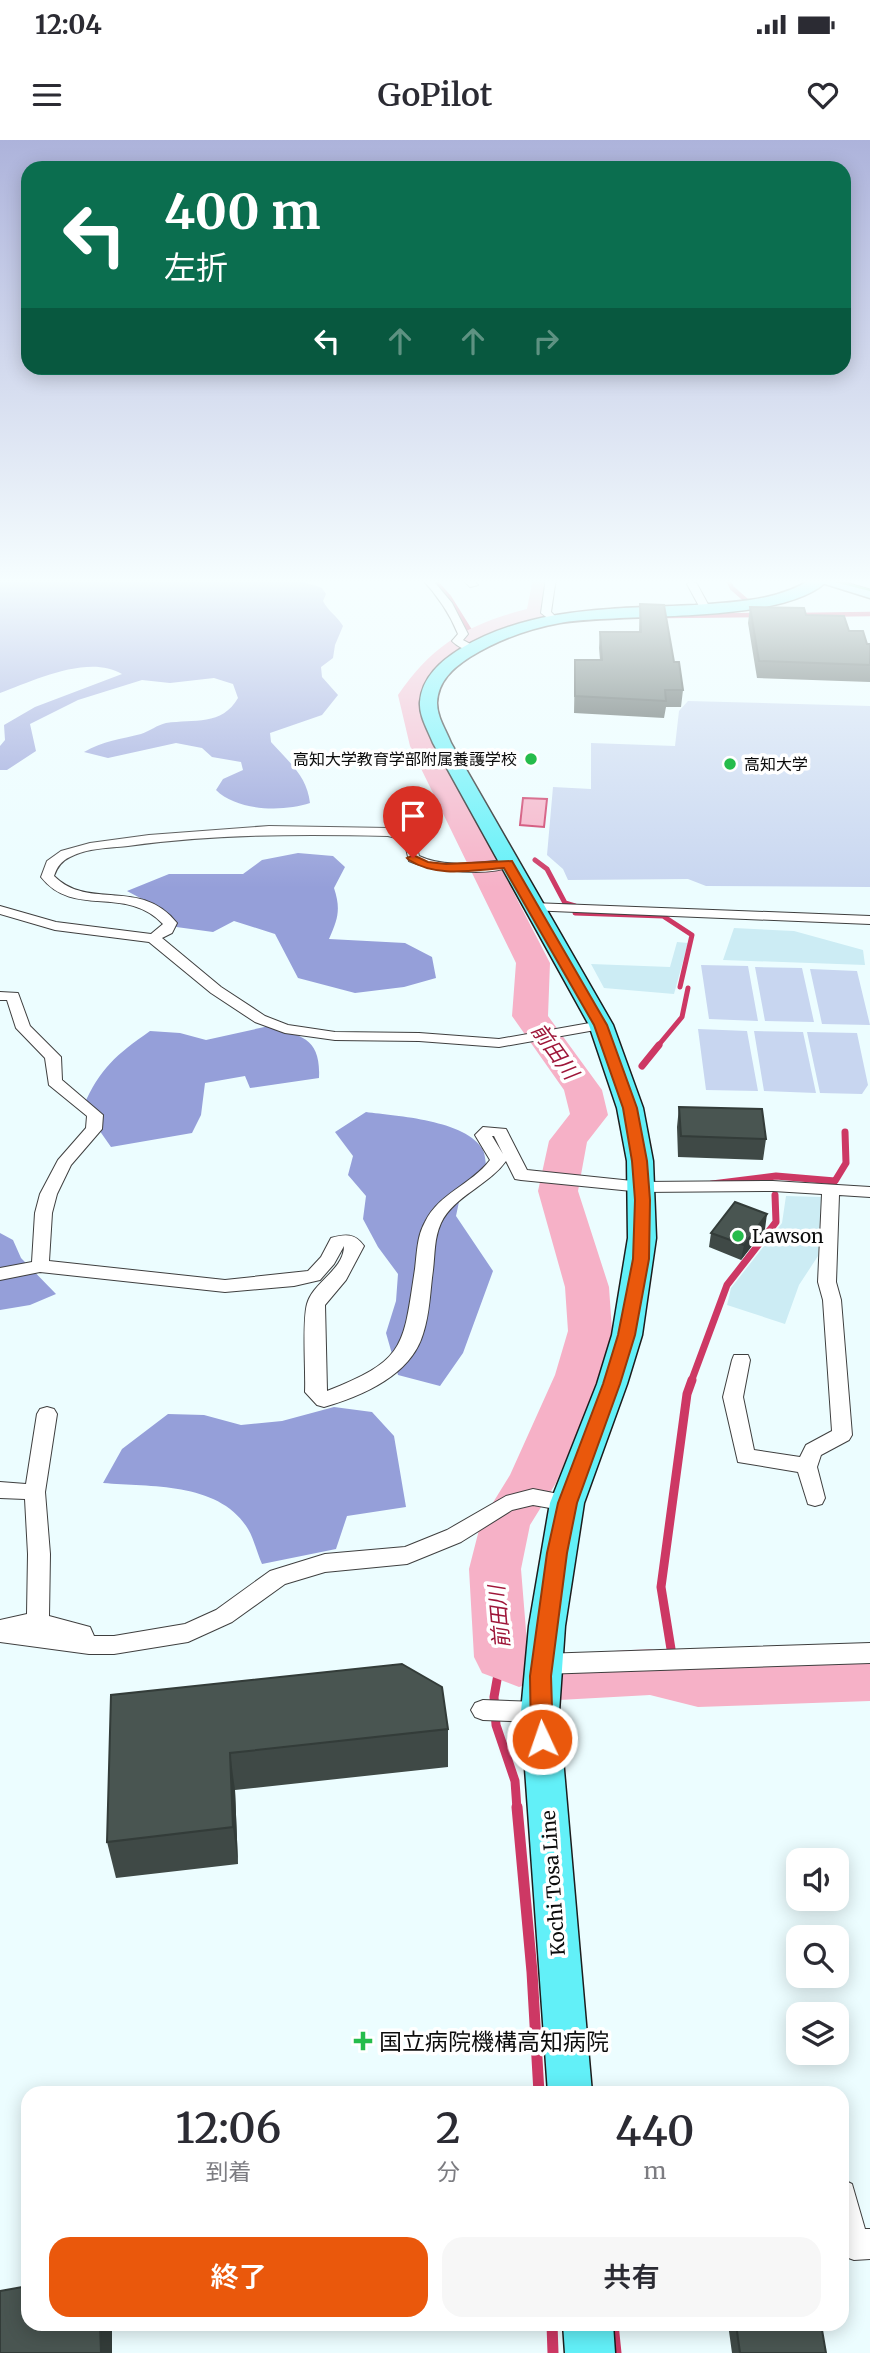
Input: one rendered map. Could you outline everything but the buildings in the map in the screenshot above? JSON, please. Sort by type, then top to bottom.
[{"type":"main road","name":"Kochi Tosa Line","points":[[435,681],[429,707],[442,743],[499,864],[533,907],[601,1025],[630,1108],[642,1187],[641,1259],[626,1335],[612,1384],[567,1503],[557,1553],[542,1664],[540,1712],[569,2086]]},
{"type":"main road","points":[[588,2331],[590,2353]]},
{"type":"street","points":[[153,938],[167,930],[170,923],[153,907],[131,901],[81,896],[55,887],[47,877],[52,864],[65,854],[90,847],[163,837],[269,830],[389,832],[411,838],[413,858],[425,866],[446,868],[499,864]]},
{"type":"street","points":[[533,907],[870,920]]},
{"type":"street","points":[[0,910],[55,926],[153,938],[216,990],[260,1019],[285,1028],[335,1036],[419,1037],[499,1043],[601,1025]]},
{"type":"street","points":[[0,997],[13,996],[23,1028],[53,1057],[54,1082],[95,1115],[94,1129],[76,1146],[55,1175],[45,1207],[40,1266]]},
{"type":"street","points":[[0,1274],[40,1266],[225,1286],[294,1280],[314,1276],[328,1260],[337,1242],[347,1240],[355,1246],[340,1276],[320,1296],[316,1305],[318,1344],[315,1392],[324,1400],[352,1390],[401,1359],[412,1340],[430,1226],[440,1208],[491,1172],[498,1160],[483,1135],[489,1130],[499,1132],[522,1175],[642,1187],[773,1186],[870,1192]]},
{"type":"street","points":[[815,1498],[807,1467],[813,1450],[842,1435],[832,1300],[827,1282],[831,1190]]},
{"type":"street","points":[[741,1360],[733,1396],[745,1457],[788,1461],[807,1467]]},
{"type":"street","points":[[38,1622],[39,1554],[35,1492],[47,1414]]},
{"type":"street","points":[[0,1490],[35,1492]]},
{"type":"street","points":[[0,1631],[89,1645],[188,1633],[225,1615],[278,1577],[325,1563],[407,1556],[454,1536],[506,1504],[533,1497],[567,1503]]},
{"type":"street","points":[[0,1631],[12,1624],[38,1622],[82,1634],[89,1645]]},
{"type":"street","points":[[542,1664],[870,1653]]},
{"type":"street","points":[[483,1710],[540,1712]]},
{"type":"street","points":[[849,2224],[854,2245],[870,2244]]},
{"type":"shaded area","points":[[0,681],[30,681],[0,693]]},
{"type":"shaded area","points":[[103,681],[138,681],[78,700],[30,724],[36,751],[7,770],[0,770],[0,746],[5,740],[4,725],[35,707]]},
{"type":"shaded area","points":[[224,681],[326,681],[338,695],[322,715],[270,733],[271,742],[301,777],[310,803],[287,808],[261,808],[225,797],[216,790],[223,779],[243,770],[241,762],[212,757],[202,748],[176,743],[108,758],[84,752],[166,723],[216,717],[231,707],[238,698],[233,684]]},
{"type":"shaded area","points":[[688,701],[870,706],[870,887],[706,886],[688,879],[568,880],[563,869],[547,855],[553,787],[591,789],[591,743],[675,746],[679,711]]},
{"type":"shaded area","points":[[523,798],[547,799],[544,827],[520,825]]},
{"type":"shaded area","points":[[298,853],[333,856],[345,867],[334,888],[338,914],[329,939],[405,943],[432,957],[436,978],[404,987],[355,993],[298,978],[275,934],[234,921],[213,932],[169,926],[159,908],[127,891],[169,874],[243,874],[262,860]]},
{"type":"shaded area","points":[[734,928],[794,931],[863,950],[865,965],[723,960]]},
{"type":"shaded area","points":[[677,942],[688,943],[674,994],[604,988],[591,964],[670,967]]},
{"type":"shaded area","points":[[701,965],[748,966],[758,1021],[709,1019]]},
{"type":"shaded area","points":[[755,967],[802,968],[814,1022],[765,1021]]},
{"type":"shaded area","points":[[810,969],[857,971],[870,1025],[822,1024]]},
{"type":"shaded area","points":[[269,1026],[300,1036],[313,1047],[317,1054],[319,1078],[250,1088],[245,1076],[205,1083],[201,1115],[192,1133],[111,1147],[83,1107],[110,1063],[150,1031],[180,1033],[206,1040]]},
{"type":"shaded area","points":[[698,1029],[747,1031],[758,1091],[706,1090]]},
{"type":"shaded area","points":[[754,1031],[803,1032],[816,1093],[764,1091]]},
{"type":"shaded area","points":[[807,1032],[857,1033],[868,1085],[862,1094],[820,1093]]},
{"type":"shaded area","points":[[366,1112],[447,1126],[475,1140],[484,1153],[487,1177],[460,1197],[456,1216],[493,1271],[463,1353],[440,1386],[398,1375],[386,1333],[396,1301],[398,1274],[378,1247],[363,1219],[366,1196],[348,1175],[353,1156],[335,1132]]},
{"type":"shaded area","points":[[786,1196],[821,1197],[818,1256],[799,1285],[785,1324],[727,1305],[731,1288],[782,1223]]},
{"type":"shaded area","points":[[0,1233],[13,1240],[21,1258],[56,1294],[30,1305],[0,1310]]},
{"type":"shaded area","points":[[334,1407],[372,1412],[394,1436],[406,1507],[347,1516],[336,1549],[262,1564],[248,1529],[236,1514],[220,1503],[183,1490],[103,1483],[122,1449],[168,1414],[204,1415],[241,1425],[282,1421]]},
{"type":"waterway","name":"前田川","points":[[421,681],[411,695],[424,746],[533,963],[530,1016],[583,1090],[589,1115],[568,1141],[558,1191],[587,1287],[590,1331],[578,1375],[531,1483],[506,1522],[495,1569],[501,1657],[519,1664]]},
{"type":"waterway","points":[[535,860],[547,869],[565,903],[575,906]]},
{"type":"waterway","points":[[575,913],[663,916],[692,935],[680,987]]},
{"type":"waterway","points":[[657,1047],[682,1017],[688,988]]},
{"type":"waterway","points":[[642,1066],[659,1045]]},
{"type":"waterway","points":[[712,1184],[776,1176],[835,1181],[846,1163],[845,1132]]},
{"type":"waterway","points":[[691,1382],[727,1285],[776,1222],[775,1195]]},
{"type":"waterway","points":[[671,1649],[661,1587],[687,1394],[692,1380]]},
{"type":"waterway","points":[[501,1657],[494,1697],[496,1725],[515,1781],[517,1809]]},
{"type":"waterway","name":"前田川","points":[[559,1677],[650,1672],[698,1683],[870,1678]]},
{"type":"waterway","points":[[517,1807],[532,1972],[539,2086]]},
{"type":"waterway","points":[[552,2331],[553,2353]]},
{"type":"waterway","points":[[614,2331],[616,2353]]},
{"type":"place","name":"高知大学教育学部附属養護学校","points":[[531,759]]},
{"type":"place","name":"高知大学","points":[[730,764]]},
{"type":"place","name":"Lawson","points":[[738,1236]]},
{"type":"place","name":"国立病院機構高知病院","points":[[363,2041]]},
{"type":"route","points":[[413,858],[425,866],[446,868],[508,864],[601,1025],[630,1108],[640,1161],[643,1200],[641,1259],[626,1335],[612,1384],[567,1503],[557,1553],[541,1676],[542,1739]]}]
